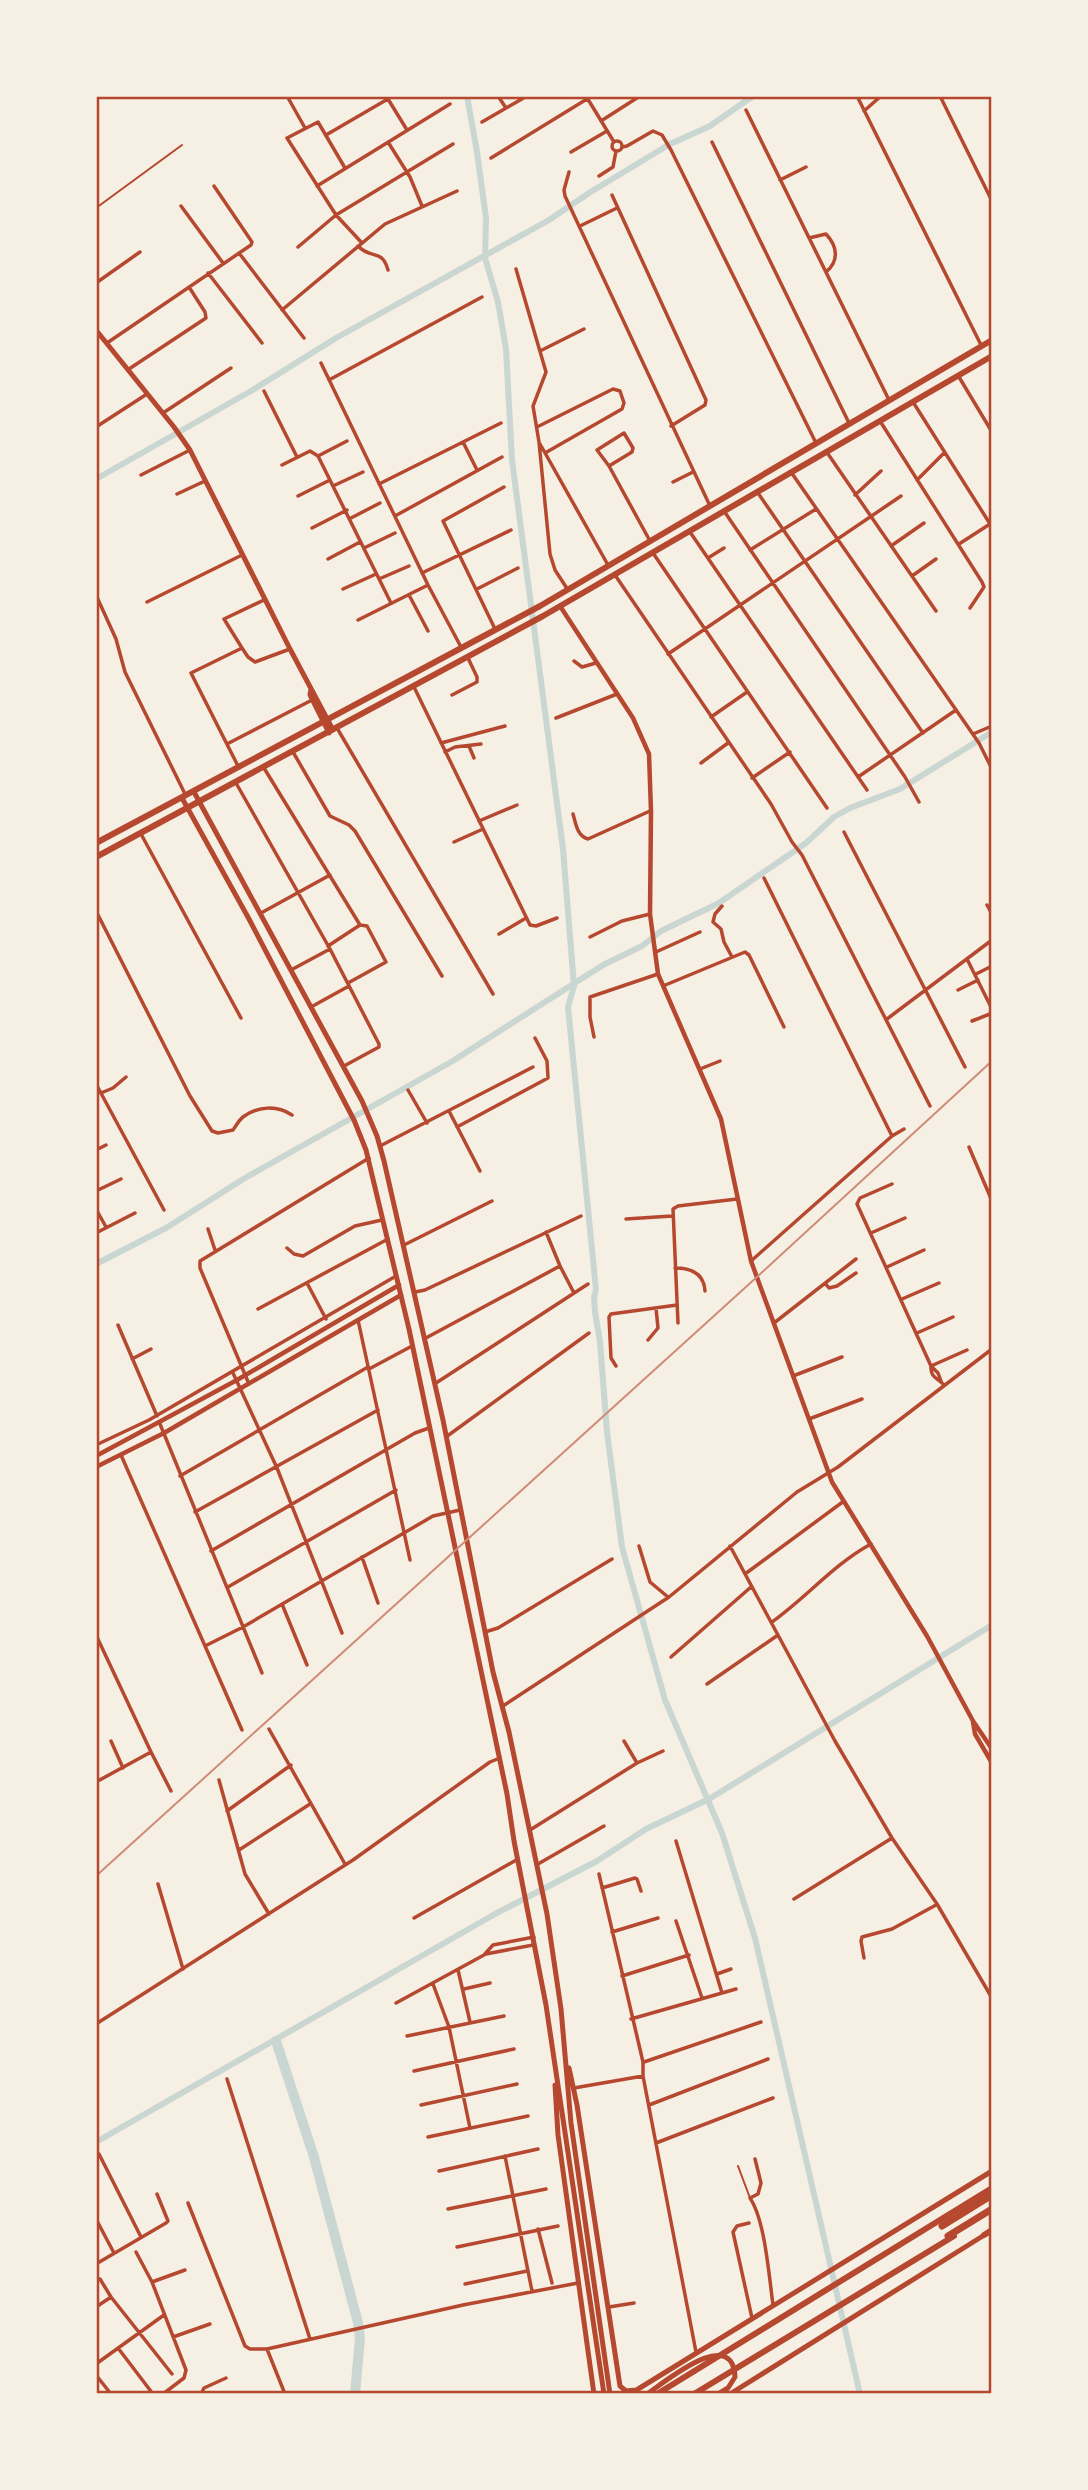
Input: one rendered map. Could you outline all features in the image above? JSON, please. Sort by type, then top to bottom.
[{"type":"highway","points":[[942,2226],[992,2195]]},
{"type":"highway","points":[[948,2236],[992,2211]]},
{"type":"main road","points":[[96,330],[190,450],[326,721]]},
{"type":"main road","points":[[96,843],[540,606],[992,340]]},
{"type":"main road","points":[[96,857],[560,606],[992,356]]},
{"type":"main road","points":[[732,493],[738,503]]},
{"type":"main road","points":[[311,689],[312,699],[333,730]]},
{"type":"main road","points":[[194,792],[344,1066],[368,1113],[380,1146],[415,1292],[493,1672],[503,1706],[543,1896],[559,1996],[571,2123],[610,2394]]},
{"type":"main road","points":[[184,797],[354,1120],[369,1158],[399,1285],[500,1758],[536,1944],[604,2394]]},
{"type":"main road","points":[[249,919],[259,914]]},
{"type":"main road","points":[[399,1285],[412,1282]]},
{"type":"main road","points":[[401,1295],[415,1292]]},
{"type":"main road","points":[[458,1567],[471,1564]]},
{"type":"main road","points":[[500,1758],[513,1756]]},
{"type":"main road","points":[[565,2048],[574,2088],[621,2389],[637,2389]]},
{"type":"main road","points":[[556,2074],[557,2123],[594,2394]]},
{"type":"main road","points":[[630,2394],[992,2171]]},
{"type":"main road","points":[[657,2394],[992,2188]]},
{"type":"main road","points":[[694,2394],[992,2211]]},
{"type":"main road","points":[[730,2394],[992,2230]]},
{"type":"main road","points":[[647,2394],[708,2356],[720,2354],[734,2365],[735,2377],[728,2388],[719,2394]]},
{"type":"main road","points":[[592,2371],[617,2364]]},
{"type":"street","points":[[287,96],[305,128]]},
{"type":"street","points":[[498,96],[506,108]]},
{"type":"street","points":[[482,122],[527,96]]},
{"type":"street","points":[[601,121],[640,96]]},
{"type":"street","points":[[857,96],[981,346]]},
{"type":"street","points":[[864,111],[881,96]]},
{"type":"street","points":[[940,96],[992,201]]},
{"type":"street","points":[[491,158],[587,97],[614,142],[612,147],[616,151]]},
{"type":"street","points":[[326,135],[390,98],[407,131]]},
{"type":"street","points":[[317,186],[450,104]]},
{"type":"street","points":[[746,110],[890,401]]},
{"type":"street","points":[[345,168],[318,122],[287,138],[336,215],[364,253],[381,256],[385,259],[388,270]]},
{"type":"street","points":[[571,152],[607,131]]},
{"type":"street","points":[[599,176],[613,167],[616,151],[622,147],[650,131],[662,135],[816,444]]},
{"type":"street","points":[[388,142],[407,172],[422,206]]},
{"type":"street","points":[[614,142],[620,142],[622,147]]},
{"type":"street","points":[[712,142],[850,424]]},
{"type":"street","points":[[298,247],[336,215],[453,144]]},
{"type":"street","points":[[780,180],[806,167]]},
{"type":"street","points":[[569,172],[565,196],[710,506]]},
{"type":"street","points":[[107,344],[251,245],[252,242],[214,186]]},
{"type":"street","points":[[282,310],[385,224],[457,191]]},
{"type":"street","points":[[612,195],[706,400],[705,405],[671,426]]},
{"type":"street","points":[[181,206],[223,263]]},
{"type":"street","points":[[580,226],[617,208]]},
{"type":"street","points":[[809,238],[826,234],[831,238],[837,254],[836,261],[826,272]]},
{"type":"street","points":[[96,283],[140,252]]},
{"type":"street","points":[[239,253],[304,338]]},
{"type":"street","points":[[516,270],[546,376],[534,402],[550,554],[555,570],[568,590]]},
{"type":"street","points":[[208,274],[262,343]]},
{"type":"street","points":[[128,370],[206,318],[189,287]]},
{"type":"street","points":[[329,380],[482,297]]},
{"type":"street","points":[[540,351],[584,329]]},
{"type":"street","points":[[321,363],[461,649]]},
{"type":"street","points":[[163,413],[231,368]]},
{"type":"street","points":[[959,375],[992,432]]},
{"type":"street","points":[[537,427],[613,388],[620,391],[624,403],[622,410],[545,453]]},
{"type":"street","points":[[264,391],[297,457]]},
{"type":"street","points":[[96,427],[147,394]]},
{"type":"street","points":[[912,401],[991,525],[959,544]]},
{"type":"street","points":[[880,420],[984,586],[970,608]]},
{"type":"street","points":[[379,484],[500,423]]},
{"type":"street","points":[[609,466],[632,452],[633,448],[624,433],[597,448],[597,452],[609,466],[650,542]]},
{"type":"street","points":[[318,456],[347,441]]},
{"type":"street","points":[[463,442],[477,470]]},
{"type":"street","points":[[539,442],[608,566]]},
{"type":"street","points":[[141,475],[190,450]]},
{"type":"street","points":[[282,465],[310,451],[318,456],[391,603]]},
{"type":"street","points":[[826,451],[936,611]]},
{"type":"street","points":[[918,480],[944,453]]},
{"type":"street","points":[[395,516],[502,457]]},
{"type":"street","points":[[855,495],[881,471]]},
{"type":"street","points":[[334,486],[363,472]]},
{"type":"street","points":[[673,482],[693,472]]},
{"type":"street","points":[[792,472],[973,734],[992,769]]},
{"type":"street","points":[[298,496],[330,480]]},
{"type":"street","points":[[177,494],[207,481]]},
{"type":"street","points":[[495,630],[443,521],[504,487]]},
{"type":"street","points":[[757,492],[923,733]]},
{"type":"street","points":[[668,654],[804,559],[901,496]]},
{"type":"street","points":[[351,518],[380,503]]},
{"type":"street","points":[[750,550],[816,509]]},
{"type":"street","points":[[312,528],[346,510]]},
{"type":"street","points":[[724,511],[891,755],[919,802]]},
{"type":"street","points":[[891,547],[924,523]]},
{"type":"street","points":[[422,573],[511,530]]},
{"type":"street","points":[[690,531],[867,790]]},
{"type":"street","points":[[364,548],[395,533]]},
{"type":"street","points":[[328,559],[361,542]]},
{"type":"street","points":[[708,558],[724,548]]},
{"type":"street","points":[[653,553],[827,808]]},
{"type":"street","points":[[147,603],[243,554]]},
{"type":"street","points":[[911,576],[936,559]]},
{"type":"street","points":[[379,579],[409,566]]},
{"type":"street","points":[[477,589],[518,568]]},
{"type":"street","points":[[343,589],[376,574]]},
{"type":"street","points":[[615,575],[771,804],[802,855],[930,1106]]},
{"type":"street","points":[[358,620],[428,585]]},
{"type":"street","points":[[96,595],[114,635],[125,672],[184,797]]},
{"type":"street","points":[[409,595],[428,631]]},
{"type":"street","points":[[266,599],[225,618],[251,661],[255,662],[290,649]]},
{"type":"street","points":[[560,606],[633,718],[649,754],[650,926],[658,974],[721,1119],[751,1261],[832,1482],[947,1669],[973,1721],[992,1749]]},
{"type":"street","points":[[239,768],[191,674],[242,648]]},
{"type":"street","points":[[452,695],[477,682],[467,658]]},
{"type":"street","points":[[573,661],[582,667],[596,663]]},
{"type":"street","points":[[414,687],[526,918],[533,927],[557,918]]},
{"type":"street","points":[[711,717],[748,692]]},
{"type":"street","points":[[556,718],[617,694]]},
{"type":"street","points":[[227,744],[312,699]]},
{"type":"street","points":[[858,778],[956,710]]},
{"type":"street","points":[[441,743],[505,726]]},
{"type":"street","points":[[973,734],[992,726]]},
{"type":"street","points":[[333,730],[493,994]]},
{"type":"street","points":[[701,763],[728,743]]},
{"type":"street","points":[[445,752],[455,747],[481,744]]},
{"type":"street","points":[[469,746],[474,758]]},
{"type":"street","points":[[293,752],[330,816],[355,831],[442,976]]},
{"type":"street","points":[[752,778],[790,752]]},
{"type":"street","points":[[264,768],[360,925]]},
{"type":"street","points":[[236,783],[349,984],[379,1044],[379,1047],[344,1066]]},
{"type":"street","points":[[479,821],[517,805]]},
{"type":"street","points":[[573,814],[578,832],[588,839],[651,811]]},
{"type":"street","points":[[454,842],[483,829]]},
{"type":"street","points":[[844,832],[965,1067]]},
{"type":"street","points":[[141,834],[241,1018]]},
{"type":"street","points":[[259,914],[330,875]]},
{"type":"street","points":[[764,877],[892,1136]]},
{"type":"street","points":[[987,905],[992,914]]},
{"type":"street","points":[[722,906],[713,922],[722,931],[723,942],[732,957]]},
{"type":"street","points":[[96,911],[190,1096],[212,1131],[218,1133],[233,1130],[243,1117],[260,1109],[272,1107],[292,1115]]},
{"type":"street","points":[[590,937],[622,922],[650,914]]},
{"type":"street","points":[[499,934],[526,918]]},
{"type":"street","points":[[290,971],[329,948],[360,925],[367,926],[386,964],[311,1007]]},
{"type":"street","points":[[654,953],[700,932]]},
{"type":"street","points":[[887,1020],[992,940]]},
{"type":"street","points":[[663,986],[745,952],[749,955],[784,1027]]},
{"type":"street","points":[[966,958],[992,1009],[992,1021]]},
{"type":"street","points":[[976,974],[992,966]]},
{"type":"street","points":[[594,1037],[590,998],[658,974]]},
{"type":"street","points":[[958,990],[978,979]]},
{"type":"street","points":[[972,1021],[990,1014]]},
{"type":"street","points":[[457,1127],[548,1079],[547,1061],[535,1038]]},
{"type":"street","points":[[700,1069],[720,1061]]},
{"type":"street","points":[[380,1146],[533,1067]]},
{"type":"street","points":[[101,1093],[113,1088],[126,1077]]},
{"type":"street","points":[[96,1084],[164,1210]]},
{"type":"street","points":[[408,1090],[427,1123]]},
{"type":"street","points":[[449,1111],[480,1171]]},
{"type":"street","points":[[751,1261],[892,1136],[904,1129]]},
{"type":"street","points":[[96,1150],[106,1145]]},
{"type":"street","points":[[969,1147],[992,1201]]},
{"type":"street","points":[[249,1384],[200,1268],[200,1261],[369,1158]]},
{"type":"street","points":[[96,1191],[121,1179]]},
{"type":"street","points":[[892,1184],[858,1201],[857,1204],[931,1366],[941,1376],[943,1383]]},
{"type":"street","points":[[678,1323],[673,1209],[678,1206],[738,1199]]},
{"type":"street","points":[[404,1245],[492,1200]]},
{"type":"street","points":[[96,1209],[106,1227]]},
{"type":"street","points":[[96,1233],[135,1213]]},
{"type":"street","points":[[415,1292],[425,1290],[581,1216]]},
{"type":"street","points":[[626,1219],[672,1216]]},
{"type":"street","points":[[871,1233],[905,1218]]},
{"type":"street","points":[[287,1248],[294,1254],[303,1256],[355,1226],[382,1220]]},
{"type":"street","points":[[208,1229],[215,1250]]},
{"type":"street","points":[[546,1232],[574,1293]]},
{"type":"street","points":[[258,1309],[388,1239]]},
{"type":"street","points":[[887,1267],[924,1250]]},
{"type":"street","points":[[774,1323],[856,1259]]},
{"type":"street","points":[[424,1339],[560,1266]]},
{"type":"street","points":[[675,1268],[694,1271],[704,1280],[705,1291]]},
{"type":"street","points":[[825,1283],[829,1288],[833,1288],[856,1273]]},
{"type":"street","points":[[96,1445],[157,1416],[397,1276]]},
{"type":"street","points":[[306,1283],[326,1319]]},
{"type":"street","points":[[902,1299],[939,1283]]},
{"type":"street","points":[[434,1384],[588,1284]]},
{"type":"street","points":[[96,1456],[160,1424],[399,1285]]},
{"type":"street","points":[[96,1468],[242,1389],[401,1295]]},
{"type":"street","points":[[616,1366],[611,1358],[610,1315],[677,1305]]},
{"type":"street","points":[[648,1340],[658,1328],[656,1308]]},
{"type":"street","points":[[917,1333],[953,1317]]},
{"type":"street","points":[[358,1320],[410,1560]]},
{"type":"street","points":[[118,1325],[157,1416]]},
{"type":"street","points":[[446,1437],[589,1333]]},
{"type":"street","points":[[180,1476],[368,1368],[412,1346]]},
{"type":"street","points":[[132,1359],[150,1349]]},
{"type":"street","points":[[503,1706],[648,1613],[797,1492],[829,1472],[943,1383],[992,1349]]},
{"type":"street","points":[[931,1366],[967,1350]]},
{"type":"street","points":[[793,1376],[842,1357]]},
{"type":"street","points":[[233,1373],[278,1468],[342,1633]]},
{"type":"street","points":[[809,1419],[862,1399]]},
{"type":"street","points":[[195,1512],[378,1410]]},
{"type":"street","points":[[160,1424],[262,1673]]},
{"type":"street","points":[[211,1551],[429,1427]]},
{"type":"street","points":[[121,1455],[242,1730]]},
{"type":"street","points":[[227,1588],[396,1490]]},
{"type":"street","points":[[745,1574],[845,1501]]},
{"type":"street","points":[[206,1645],[433,1516],[460,1510]]},
{"type":"street","points":[[772,1622],[851,1557],[871,1544]]},
{"type":"street","points":[[639,1546],[650,1582],[669,1597]]},
{"type":"street","points":[[730,1546],[835,1741],[992,1998]]},
{"type":"street","points":[[362,1557],[378,1603]]},
{"type":"street","points":[[485,1632],[498,1628],[612,1559]]},
{"type":"street","points":[[671,1657],[751,1586]]},
{"type":"street","points":[[282,1604],[307,1665]]},
{"type":"street","points":[[96,1635],[171,1791]]},
{"type":"street","points":[[707,1684],[778,1635]]},
{"type":"street","points":[[973,1721],[975,1734],[992,1763]]},
{"type":"street","points":[[269,1729],[346,1864]]},
{"type":"street","points":[[111,1741],[124,1768]]},
{"type":"street","points":[[624,1741],[637,1763]]},
{"type":"street","points":[[528,1831],[637,1763],[663,1751]]},
{"type":"street","points":[[96,1773],[98,1781],[151,1752]]},
{"type":"street","points":[[96,2024],[346,1864],[433,1805],[490,1762],[500,1758]]},
{"type":"street","points":[[227,1811],[291,1765]]},
{"type":"street","points":[[219,1780],[245,1874],[269,1914]]},
{"type":"street","points":[[239,1850],[310,1804]]},
{"type":"street","points":[[536,1865],[604,1826]]},
{"type":"street","points":[[794,1899],[892,1838]]},
{"type":"street","points":[[676,1842],[722,1993]]},
{"type":"street","points":[[414,1918],[518,1859]]},
{"type":"street","points":[[599,1874],[643,2062],[643,2076],[696,2352]]},
{"type":"street","points":[[602,1888],[635,1878],[641,1891]]},
{"type":"street","points":[[158,1884],[183,1969]]},
{"type":"street","points":[[864,1958],[862,1937],[897,1927],[936,1904]]},
{"type":"street","points":[[612,1932],[658,1918]]},
{"type":"street","points":[[676,1921],[702,1998]]},
{"type":"street","points":[[396,2003],[484,1955],[493,1945],[534,1937]]},
{"type":"street","points":[[484,1955],[536,1944]]},
{"type":"street","points":[[622,1976],[689,1955]]},
{"type":"street","points":[[717,1974],[731,1969]]},
{"type":"street","points":[[458,1970],[471,2023]]},
{"type":"street","points":[[464,1989],[489,1983]]},
{"type":"street","points":[[433,1984],[449,2027],[470,2128]]},
{"type":"street","points":[[986,1990],[992,1986]]},
{"type":"street","points":[[631,2019],[736,1989]]},
{"type":"street","points":[[407,2036],[504,2016]]},
{"type":"street","points":[[643,2062],[761,2022]]},
{"type":"street","points":[[414,2071],[514,2049]]},
{"type":"street","points":[[649,2105],[768,2059]]},
{"type":"street","points":[[574,2088],[643,2076]]},
{"type":"street","points":[[228,2079],[310,2339]]},
{"type":"street","points":[[421,2105],[517,2084]]},
{"type":"street","points":[[656,2143],[773,2098]]},
{"type":"street","points":[[428,2137],[528,2116]]},
{"type":"street","points":[[439,2171],[538,2149]]},
{"type":"street","points":[[99,2154],[142,2238]]},
{"type":"street","points":[[505,2156],[532,2291]]},
{"type":"street","points":[[755,2159],[761,2188],[758,2194],[750,2197],[755,2204],[758,2218],[773,2305]]},
{"type":"street","points":[[448,2209],[546,2189]]},
{"type":"street","points":[[96,2264],[168,2221],[157,2194]]},
{"type":"street","points":[[188,2203],[246,2346],[250,2350],[267,2349],[579,2283]]},
{"type":"street","points":[[96,2220],[114,2253]]},
{"type":"street","points":[[749,2223],[737,2225],[733,2232],[752,2318]]},
{"type":"street","points":[[457,2247],[558,2226]]},
{"type":"street","points":[[538,2229],[552,2283]]},
{"type":"street","points":[[136,2252],[152,2282],[186,2375],[163,2394]]},
{"type":"street","points":[[152,2282],[185,2270]]},
{"type":"street","points":[[465,2284],[527,2271]]},
{"type":"street","points":[[100,2279],[111,2297],[172,2374]]},
{"type":"street","points":[[96,2307],[111,2297]]},
{"type":"street","points":[[607,2308],[634,2303]]},
{"type":"street","points":[[96,2364],[164,2315]]},
{"type":"street","points":[[173,2337],[210,2324]]},
{"type":"street","points":[[118,2348],[153,2394]]},
{"type":"street","points":[[267,2349],[285,2394]]},
{"type":"street","points":[[96,2375],[111,2394]]},
{"type":"street","points":[[201,2394],[204,2388],[226,2378]]},
{"type":"lane","points":[[96,208],[182,145]]},
{"type":"lane","points":[[738,2166],[750,2197]]},
{"type":"waterway","points":[[467,96],[486,218],[485,258],[498,302],[506,349],[512,460],[563,849],[574,986],[568,1007],[596,1290],[595,1312],[622,1547],[665,1700],[722,1833],[755,1938],[860,2394]]},
{"type":"waterway","points":[[96,479],[251,391],[336,338],[549,220],[670,144],[710,126],[753,96]]},
{"type":"waterway","points":[[96,1264],[166,1228],[245,1178],[451,1062],[603,965],[642,946],[661,931],[719,903],[806,843],[834,817],[900,789],[992,732]]},
{"type":"waterway","points":[[96,2142],[495,1914],[597,1861],[646,1829],[709,1799],[992,1625]]},
{"type":"waterway","points":[[276,2041],[314,2157],[358,2323],[360,2338],[355,2394]]},
{"type":"railway","points":[[96,1876],[992,1061]]}]
